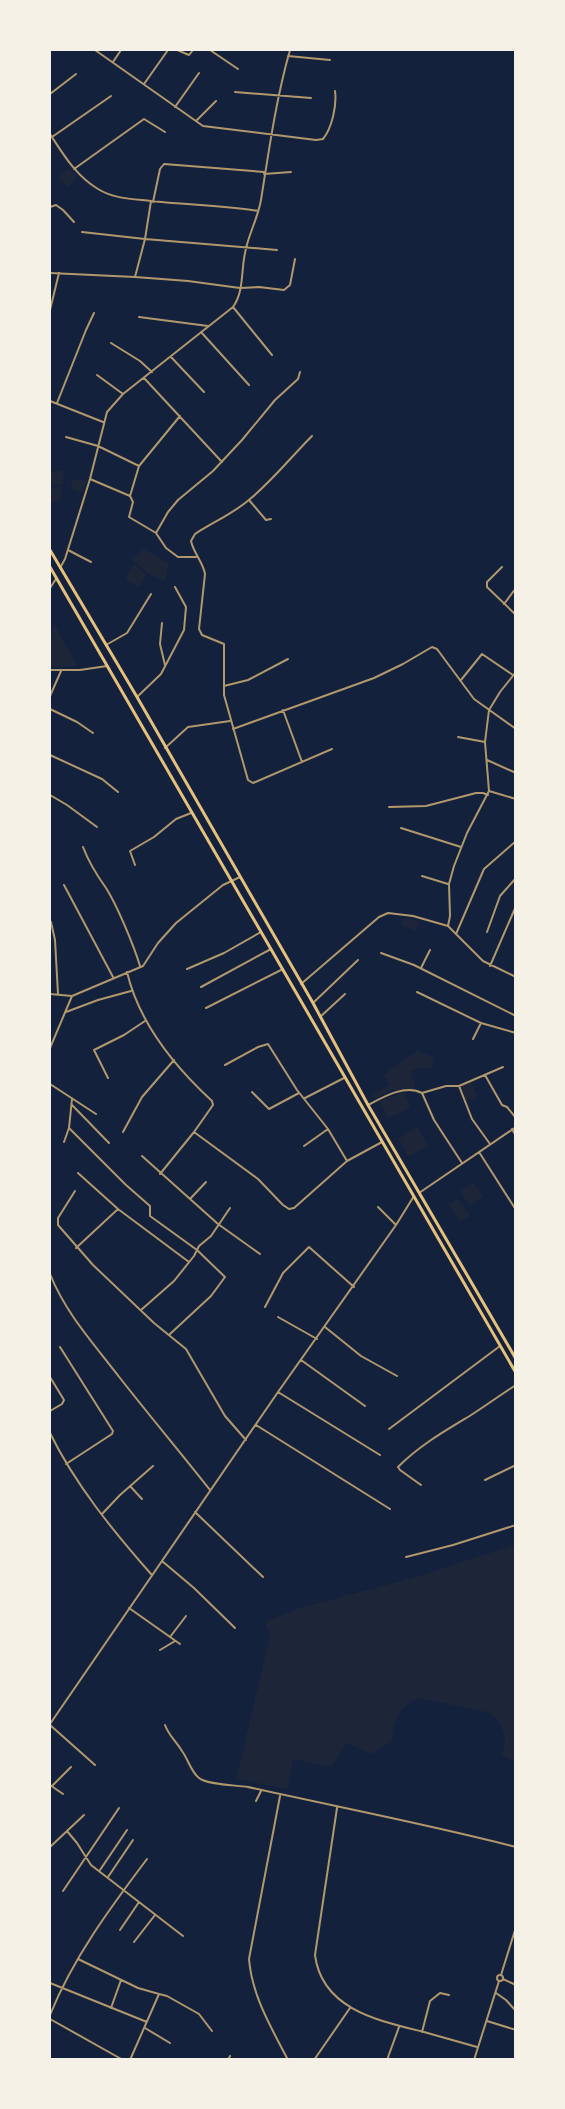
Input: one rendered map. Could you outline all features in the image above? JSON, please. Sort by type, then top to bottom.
[{"type":"main road","points":[[50,550],[320,1017],[514,1363],[516,1373]]},
{"type":"main road","points":[[50,567],[344,1078],[501,1346],[514,1363]]},
{"type":"street","points":[[95,50],[203,126],[323,139],[327,134],[336,99],[335,91]]},
{"type":"street","points":[[113,62],[121,50]]},
{"type":"street","points":[[144,84],[168,50]]},
{"type":"street","points":[[177,50],[187,55],[193,50]]},
{"type":"street","points":[[210,50],[238,69]]},
{"type":"street","points":[[60,568],[68,550],[90,479],[107,412],[123,394],[233,307],[238,300],[246,247],[258,211],[279,95],[290,50]]},
{"type":"street","points":[[288,56],[330,60]]},
{"type":"street","points":[[175,107],[199,73]]},
{"type":"street","points":[[50,94],[76,74]]},
{"type":"street","points":[[235,92],[311,98]]},
{"type":"street","points":[[111,96],[51,135],[74,169],[98,190],[112,196],[237,207],[258,211]]},
{"type":"street","points":[[196,121],[216,101]]},
{"type":"street","points":[[50,106],[50,112]]},
{"type":"street","points":[[74,169],[144,119],[165,132]]},
{"type":"street","points":[[135,277],[160,169],[164,164],[264,173],[291,172]]},
{"type":"street","points":[[50,207],[56,205],[74,222]]},
{"type":"street","points":[[82,232],[277,250]]},
{"type":"street","points":[[50,273],[188,281],[240,288],[288,289],[295,259]]},
{"type":"street","points":[[50,310],[59,273]]},
{"type":"street","points":[[233,307],[272,354]]},
{"type":"street","points":[[57,403],[94,313]]},
{"type":"street","points":[[139,317],[208,326]]},
{"type":"street","points":[[201,332],[249,385]]},
{"type":"street","points":[[111,343],[140,361],[152,372]]},
{"type":"street","points":[[171,357],[204,392]]},
{"type":"street","points":[[156,533],[178,500],[222,462],[275,400],[298,379],[300,372]]},
{"type":"street","points":[[97,375],[123,394]]},
{"type":"street","points":[[144,378],[222,462]]},
{"type":"street","points":[[50,401],[104,422]]},
{"type":"street","points":[[130,496],[139,466],[180,416]]},
{"type":"street","points":[[66,436],[98,446],[139,466]]},
{"type":"street","points":[[312,436],[288,460],[283,469],[249,500],[195,534],[191,541],[196,557],[204,567],[205,574],[199,629],[202,635],[224,644],[224,695],[248,780],[251,783],[332,749]]},
{"type":"street","points":[[90,479],[130,496],[133,502],[129,517],[156,533],[162,544],[178,557],[196,557]]},
{"type":"street","points":[[249,500],[266,520],[271,519]]},
{"type":"street","points":[[68,550],[91,562]]},
{"type":"street","points":[[502,567],[486,585],[516,615]]},
{"type":"street","points":[[50,588],[56,579]]},
{"type":"street","points":[[137,697],[156,681],[184,630],[186,607],[175,587]]},
{"type":"street","points":[[504,604],[516,588]]},
{"type":"street","points":[[106,645],[127,633],[151,594]]},
{"type":"street","points":[[162,623],[160,644],[165,665]]},
{"type":"street","points":[[232,729],[374,678],[432,647],[437,649],[474,699],[516,729]]},
{"type":"street","points":[[461,680],[482,654],[513,675]]},
{"type":"street","points":[[224,686],[248,681],[288,659]]},
{"type":"street","points":[[50,670],[80,670],[107,666]]},
{"type":"street","points":[[50,696],[61,671]]},
{"type":"street","points":[[448,926],[449,884],[461,847],[488,793],[485,742],[489,710],[516,672]]},
{"type":"street","points":[[50,709],[77,722],[93,733]]},
{"type":"street","points":[[284,710],[302,762]]},
{"type":"street","points":[[165,747],[188,727],[230,721]]},
{"type":"street","points":[[458,737],[485,742]]},
{"type":"street","points":[[50,755],[102,779],[118,792]]},
{"type":"street","points":[[487,760],[516,773]]},
{"type":"street","points":[[389,807],[426,806],[476,793],[516,799]]},
{"type":"street","points":[[50,795],[98,827]]},
{"type":"street","points":[[135,865],[130,851],[154,837],[177,819],[192,813]]},
{"type":"street","points":[[401,828],[461,847]]},
{"type":"street","points":[[456,934],[484,869],[516,841]]},
{"type":"street","points":[[83,847],[90,866],[106,889],[136,952],[140,967]]},
{"type":"street","points":[[422,876],[449,884]]},
{"type":"street","points":[[50,994],[72,996],[140,967],[147,962],[158,943],[176,922],[223,885],[240,877]]},
{"type":"street","points":[[487,932],[500,896],[516,878]]},
{"type":"street","points":[[64,885],[113,977]]},
{"type":"street","points":[[490,966],[516,906]]},
{"type":"street","points":[[301,984],[384,914],[413,916],[448,926],[475,955],[490,966],[516,978]]},
{"type":"street","points":[[510,916],[516,918]]},
{"type":"street","points":[[51,922],[56,949],[58,994]]},
{"type":"street","points":[[187,969],[224,953],[261,932]]},
{"type":"street","points":[[201,987],[270,949]]},
{"type":"street","points":[[421,968],[430,950]]},
{"type":"street","points":[[381,953],[421,968],[516,1016]]},
{"type":"street","points":[[312,1003],[358,960]]},
{"type":"street","points":[[206,1008],[283,969]]},
{"type":"street","points":[[127,972],[131,991],[145,1021],[174,1060],[213,1104],[208,1114],[160,1174]]},
{"type":"street","points":[[66,1012],[131,991]]},
{"type":"street","points":[[417,992],[481,1023],[516,1034]]},
{"type":"street","points":[[320,1017],[345,994]]},
{"type":"street","points":[[50,1048],[72,996]]},
{"type":"street","points":[[108,1078],[94,1050],[145,1021]]},
{"type":"street","points":[[472,1039],[481,1023]]},
{"type":"street","points":[[225,1065],[265,1043],[268,1044],[299,1093],[328,1129],[347,1161]]},
{"type":"street","points":[[123,1132],[142,1097],[174,1060]]},
{"type":"street","points":[[422,1093],[446,1086],[459,1086],[503,1067]]},
{"type":"street","points":[[485,1075],[502,1105],[507,1107],[516,1118]]},
{"type":"street","points":[[305,1098],[344,1078]]},
{"type":"street","points":[[50,1084],[96,1114]]},
{"type":"street","points":[[459,1086],[472,1119],[490,1144]]},
{"type":"street","points":[[368,1105],[400,1092],[416,1090],[422,1093],[434,1120],[463,1163]]},
{"type":"street","points":[[252,1092],[269,1108],[299,1093]]},
{"type":"street","points":[[64,1142],[69,1128],[72,1098]]},
{"type":"street","points":[[72,1105],[110,1143]]},
{"type":"street","points":[[419,1193],[516,1127]]},
{"type":"street","points":[[69,1128],[150,1206],[150,1216],[197,1250],[223,1274],[225,1279],[211,1296],[170,1334]]},
{"type":"street","points":[[304,1146],[328,1129]]},
{"type":"street","points":[[512,1129],[516,1136]]},
{"type":"street","points":[[194,1132],[258,1179],[289,1209],[294,1208],[347,1161],[382,1142]]},
{"type":"street","points":[[479,1152],[516,1210]]},
{"type":"street","points":[[142,1156],[218,1224],[260,1254]]},
{"type":"street","points":[[78,1173],[118,1209],[189,1262]]},
{"type":"street","points":[[190,1199],[206,1182]]},
{"type":"street","points":[[75,1191],[57,1222],[76,1248],[186,1349],[225,1416],[246,1440]]},
{"type":"street","points":[[94,1765],[50,1725],[278,1392],[354,1287],[414,1196]]},
{"type":"street","points":[[378,1207],[396,1225]]},
{"type":"street","points":[[141,1310],[174,1281],[202,1242],[211,1236],[230,1208]]},
{"type":"street","points":[[76,1248],[118,1209]]},
{"type":"street","points":[[265,1307],[283,1273],[309,1247],[354,1287]]},
{"type":"street","points":[[50,1274],[82,1331],[210,1490]]},
{"type":"street","points":[[278,1317],[317,1339]]},
{"type":"street","points":[[325,1327],[362,1356],[397,1376]]},
{"type":"street","points":[[389,1429],[501,1346]]},
{"type":"street","points":[[60,1347],[113,1431],[112,1434],[66,1464]]},
{"type":"street","points":[[301,1360],[365,1406]]},
{"type":"street","points":[[50,1377],[64,1400],[62,1404],[50,1411]]},
{"type":"street","points":[[421,1485],[398,1467],[412,1453],[441,1432],[516,1385]]},
{"type":"street","points":[[278,1392],[380,1455]]},
{"type":"street","points":[[256,1425],[390,1509]]},
{"type":"street","points":[[50,1433],[66,1464],[102,1514],[152,1574]]},
{"type":"street","points":[[102,1514],[153,1466]]},
{"type":"street","points":[[485,1480],[515,1467]]},
{"type":"street","points":[[130,1486],[142,1498]]},
{"type":"street","points":[[195,1512],[263,1577]]},
{"type":"street","points":[[406,1557],[516,1525]]},
{"type":"street","points":[[162,1561],[235,1628]]},
{"type":"street","points":[[129,1608],[180,1644]]},
{"type":"street","points":[[170,1636],[186,1616]]},
{"type":"street","points":[[159,1650],[176,1641]]},
{"type":"street","points":[[165,1725],[199,1779],[450,1830],[516,1846]]},
{"type":"street","points":[[63,1794],[51,1785],[71,1767]]},
{"type":"street","points":[[256,1801],[261,1791]]},
{"type":"street","points":[[280,1796],[249,1959],[257,1998],[288,2060]]},
{"type":"street","points":[[337,1807],[315,1955],[316,1965],[323,1982],[331,1993],[350,2007],[368,2016],[399,2027],[477,2047]]},
{"type":"street","points":[[63,1891],[119,1808]]},
{"type":"street","points":[[50,1847],[84,1815]]},
{"type":"street","points":[[99,1871],[127,1830]]},
{"type":"street","points":[[67,1831],[78,1843],[86,1858],[99,1871],[183,1936]]},
{"type":"street","points":[[108,1878],[133,1840]]},
{"type":"street","points":[[123,2060],[50,2017],[61,1989],[78,1959],[147,1859]]},
{"type":"street","points":[[120,1930],[139,1902]]},
{"type":"street","points":[[134,1942],[155,1915]]},
{"type":"street","points":[[474,2060],[496,1993],[499,1981],[497,1977],[501,1975],[516,1927]]},
{"type":"street","points":[[78,1959],[138,1988],[167,1996],[199,2014],[212,2031]]},
{"type":"street","points":[[501,1975],[503,1979],[516,1985]]},
{"type":"street","points":[[499,1981],[503,1979]]},
{"type":"street","points":[[111,2008],[122,1980]]},
{"type":"street","points":[[50,1983],[147,2022]]},
{"type":"street","points":[[422,2032],[430,2001],[440,1993],[449,1995]]},
{"type":"street","points":[[496,1993],[516,2011]]},
{"type":"street","points":[[130,2060],[159,1994]]},
{"type":"street","points":[[314,2060],[350,2007]]},
{"type":"street","points":[[487,2021],[516,2030]]},
{"type":"street","points":[[387,2060],[399,2027]]},
{"type":"street","points":[[144,2028],[170,2043]]},
{"type":"shaded area","points":[[69,168],[77,176],[69,187],[58,178]]},
{"type":"shaded area","points":[[64,470],[63,484],[50,486],[50,472]]},
{"type":"shaded area","points":[[72,479],[87,481],[82,492],[71,489]]},
{"type":"shaded area","points":[[62,486],[60,501],[50,502],[50,488]]},
{"type":"shaded area","points":[[144,549],[169,563],[165,581],[147,573],[131,559]]},
{"type":"shaded area","points":[[134,563],[146,575],[139,587],[125,580]]},
{"type":"shaded area","points":[[54,623],[77,666],[50,667],[50,642]]},
{"type":"shaded area","points":[[405,918],[419,921],[416,931],[401,925]]},
{"type":"shaded area","points":[[417,1051],[433,1057],[432,1067],[411,1070],[416,1090],[391,1090],[375,1099],[373,1095],[389,1085],[384,1075]]},
{"type":"shaded area","points":[[471,1082],[477,1096],[466,1101],[460,1087]]},
{"type":"shaded area","points":[[404,1092],[411,1108],[387,1118],[380,1101]]},
{"type":"shaded area","points":[[418,1127],[428,1145],[408,1157],[398,1139]]},
{"type":"shaded area","points":[[473,1182],[483,1196],[470,1206],[460,1192]]},
{"type":"shaded area","points":[[458,1199],[470,1216],[461,1222],[449,1205]]},
{"type":"shaded area","points":[[515,1545],[514,1760],[501,1756],[505,1744],[504,1732],[490,1713],[420,1698],[407,1705],[398,1715],[392,1741],[372,1754],[346,1743],[332,1767],[293,1759],[287,1789],[236,1779],[270,1636],[265,1622],[297,1609],[419,1576]]}]
